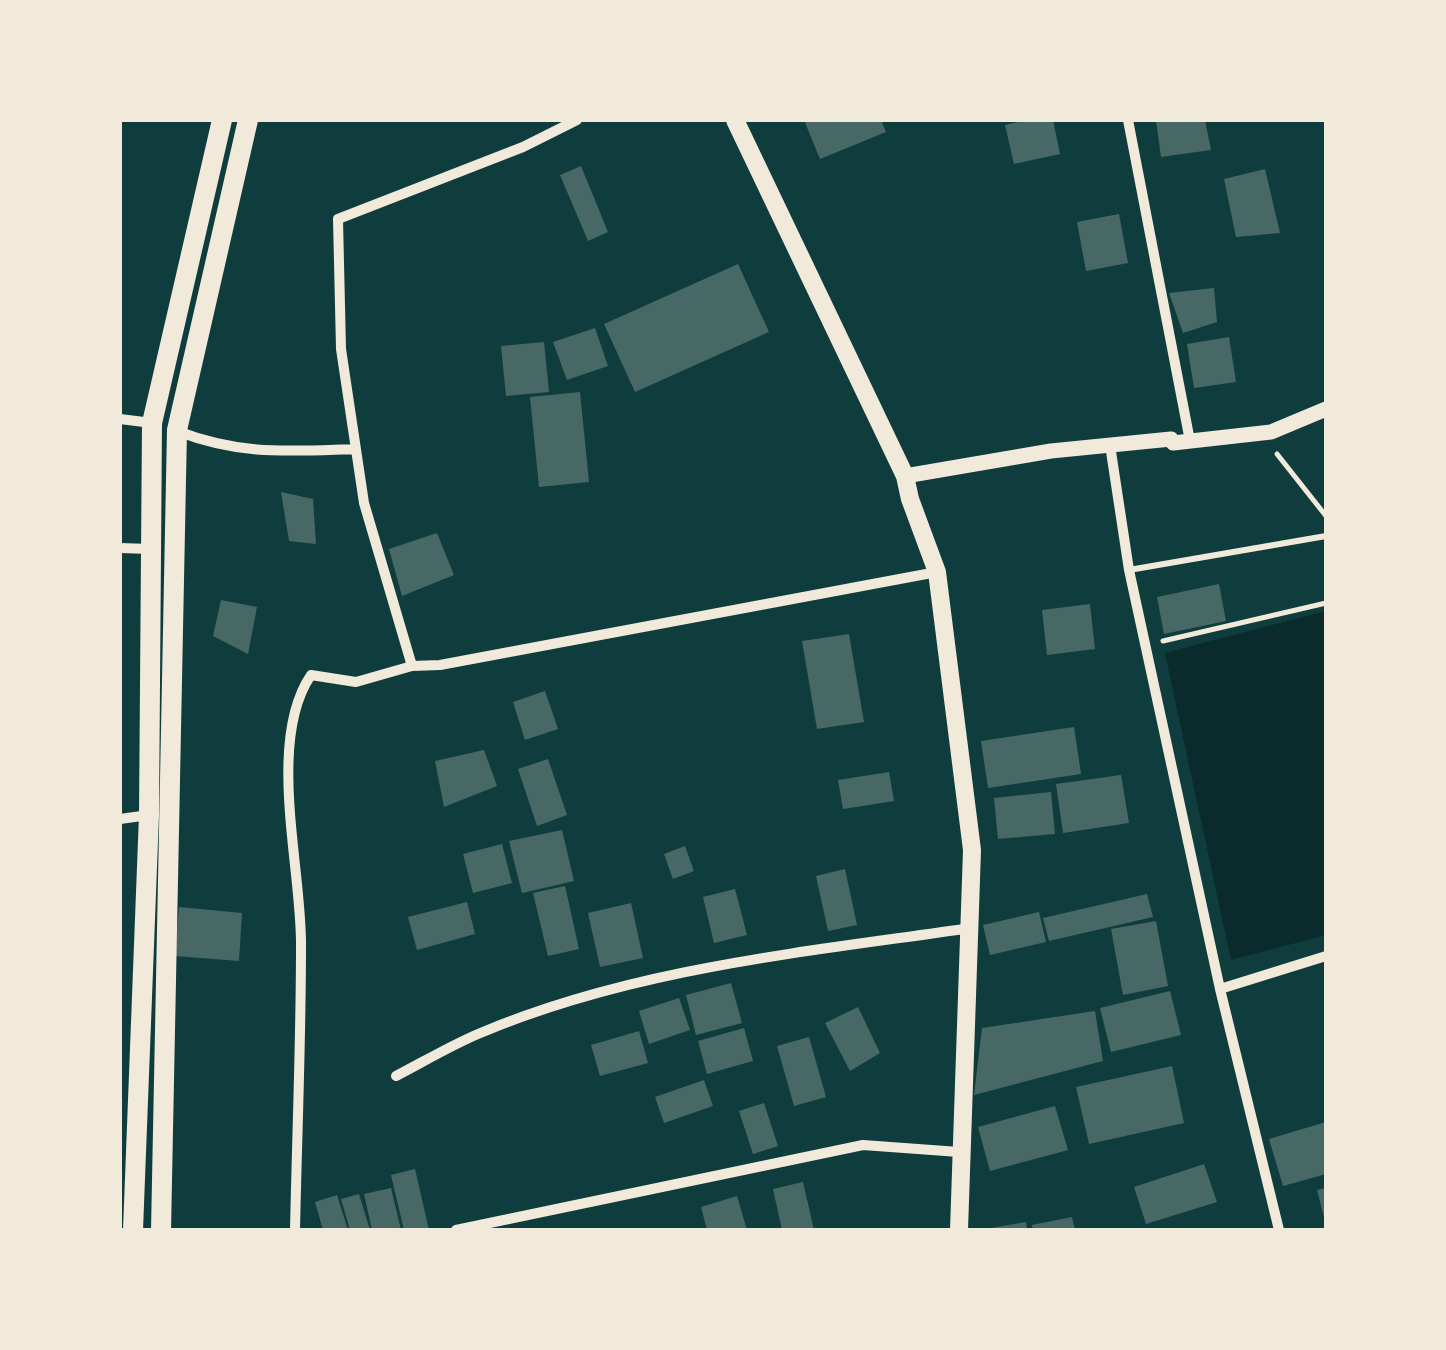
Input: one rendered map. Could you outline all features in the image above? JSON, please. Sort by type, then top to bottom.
[{"type":"main road","points":[[129,1228],[130,1050],[149,815],[152,423],[222,120]]},
{"type":"main road","points":[[161,1230],[176,430],[248,120]]},
{"type":"main road","points":[[735,120],[905,476],[937,572],[972,850],[959,1230]]},
{"type":"street","points":[[412,666],[364,503],[340,349],[338,219],[523,147],[577,120]]},
{"type":"street","points":[[1128,120],[1190,441]]},
{"type":"street","points":[[905,476],[1052,451],[1272,432],[1326,409]]},
{"type":"street","points":[[120,419],[152,423]]},
{"type":"street","points":[[176,430],[214,445],[264,451],[356,450]]},
{"type":"street","points":[[1110,445],[1130,570],[1220,989],[1280,1230]]},
{"type":"street","points":[[120,548],[151,549]]},
{"type":"street","points":[[295,1230],[302,941],[288,766],[299,692],[310,674],[356,682],[412,666],[937,572]]},
{"type":"street","points":[[120,819],[149,815]]},
{"type":"street","points":[[396,1076],[477,1034],[576,1000],[722,964],[971,928]]},
{"type":"street","points":[[1220,989],[1326,956]]},
{"type":"street","points":[[456,1230],[863,1145],[959,1152]]},
{"type":"lane","points":[[1130,570],[1326,536]]},
{"type":"path","points":[[1272,432],[1274,450],[1326,516]]},
{"type":"path","points":[[1146,644],[1326,602]]},
{"type":"water","points":[[1326,611],[1326,935],[1231,960],[1165,653]]},
{"type":"building","points":[[804,120],[881,120],[886,132],[820,159]]},
{"type":"building","points":[[1053,120],[1060,154],[1014,164],[1005,125]]},
{"type":"building","points":[[1156,120],[1205,120],[1211,150],[1161,157]]},
{"type":"building","points":[[581,166],[608,232],[588,241],[560,175]]},
{"type":"building","points":[[1265,169],[1280,233],[1236,237],[1224,179]]},
{"type":"building","points":[[1119,214],[1128,263],[1086,271],[1077,222]]},
{"type":"building","points":[[738,264],[769,332],[635,392],[604,324]]},
{"type":"building","points":[[1214,288],[1217,322],[1183,333],[1169,293]]},
{"type":"building","points":[[595,328],[608,366],[567,380],[553,342]]},
{"type":"building","points":[[1229,337],[1236,382],[1194,388],[1187,344]]},
{"type":"building","points":[[544,342],[549,392],[506,396],[501,346]]},
{"type":"building","points":[[580,392],[589,482],[539,487],[530,397]]},
{"type":"building","points":[[281,492],[313,499],[316,544],[289,541]]},
{"type":"building","points":[[437,533],[454,575],[402,596],[389,549]]},
{"type":"building","points":[[1219,584],[1226,621],[1164,634],[1157,597]]},
{"type":"building","points":[[221,600],[257,607],[248,654],[213,636]]},
{"type":"building","points":[[1090,604],[1095,649],[1047,655],[1042,610]]},
{"type":"building","points":[[849,634],[864,722],[817,729],[802,641]]},
{"type":"building","points":[[545,691],[558,729],[525,740],[513,702]]},
{"type":"building","points":[[1074,727],[1081,774],[988,788],[981,741]]},
{"type":"building","points":[[484,750],[497,786],[444,807],[435,761]]},
{"type":"building","points":[[548,759],[567,815],[537,826],[518,769]]},
{"type":"building","points":[[889,772],[894,801],[843,809],[838,780]]},
{"type":"building","points":[[1121,775],[1129,823],[1063,833],[1056,784]]},
{"type":"building","points":[[1051,792],[1055,834],[998,839],[994,798]]},
{"type":"building","points":[[562,830],[574,881],[522,893],[509,841]]},
{"type":"building","points":[[502,844],[512,883],[473,893],[463,854]]},
{"type":"building","points":[[685,846],[694,871],[673,879],[664,854]]},
{"type":"building","points":[[845,869],[857,925],[828,931],[816,876]]},
{"type":"building","points":[[565,886],[579,949],[548,956],[533,893]]},
{"type":"building","points":[[735,889],[747,935],[714,943],[703,897]]},
{"type":"building","points":[[1147,894],[1153,917],[1049,941],[1043,918]]},
{"type":"building","points":[[467,902],[475,934],[417,950],[408,917]]},
{"type":"building","points":[[631,903],[643,958],[600,967],[588,913]]},
{"type":"building","points":[[179,907],[242,913],[239,961],[175,956]]},
{"type":"building","points":[[1039,912],[1046,942],[990,955],[983,925]]},
{"type":"building","points":[[1156,921],[1168,986],[1123,995],[1111,929]]},
{"type":"building","points":[[731,983],[742,1023],[696,1035],[686,995]]},
{"type":"building","points":[[1170,991],[1181,1035],[1111,1052],[1100,1008]]},
{"type":"building","points":[[679,998],[690,1030],[649,1044],[639,1011]]},
{"type":"building","points":[[858,1007],[880,1053],[850,1071],[825,1023]]},
{"type":"building","points":[[1095,1011],[1103,1061],[974,1095],[982,1028]]},
{"type":"building","points":[[744,1028],[753,1061],[707,1074],[698,1041]]},
{"type":"building","points":[[639,1031],[648,1063],[600,1076],[591,1045]]},
{"type":"building","points":[[809,1037],[826,1097],[794,1106],[777,1046]]},
{"type":"building","points":[[1172,1066],[1184,1123],[1089,1144],[1076,1087]]},
{"type":"building","points":[[704,1080],[713,1106],[664,1123],[655,1097]]},
{"type":"building","points":[[764,1103],[778,1146],[753,1154],[739,1111]]},
{"type":"building","points":[[1055,1106],[1068,1150],[990,1171],[978,1127]]},
{"type":"building","points":[[1326,1122],[1326,1174],[1283,1186],[1269,1139]]},
{"type":"building","points":[[1204,1164],[1217,1202],[1146,1224],[1134,1187]]},
{"type":"building","points":[[415,1169],[429,1230],[404,1230],[391,1175]]},
{"type":"building","points":[[803,1182],[814,1230],[782,1230],[773,1189]]},
{"type":"building","points":[[391,1188],[401,1230],[372,1230],[364,1194]]},
{"type":"building","points":[[1326,1188],[1326,1221],[1325,1221],[1317,1190]]},
{"type":"building","points":[[359,1194],[370,1230],[350,1230],[341,1199]]},
{"type":"building","points":[[337,1195],[348,1230],[323,1230],[315,1202]]},
{"type":"building","points":[[737,1196],[747,1230],[707,1230],[701,1207]]},
{"type":"building","points":[[1072,1217],[1075,1230],[1033,1230],[1032,1225]]},
{"type":"building","points":[[1026,1222],[1027,1230],[991,1230],[991,1228]]}]
